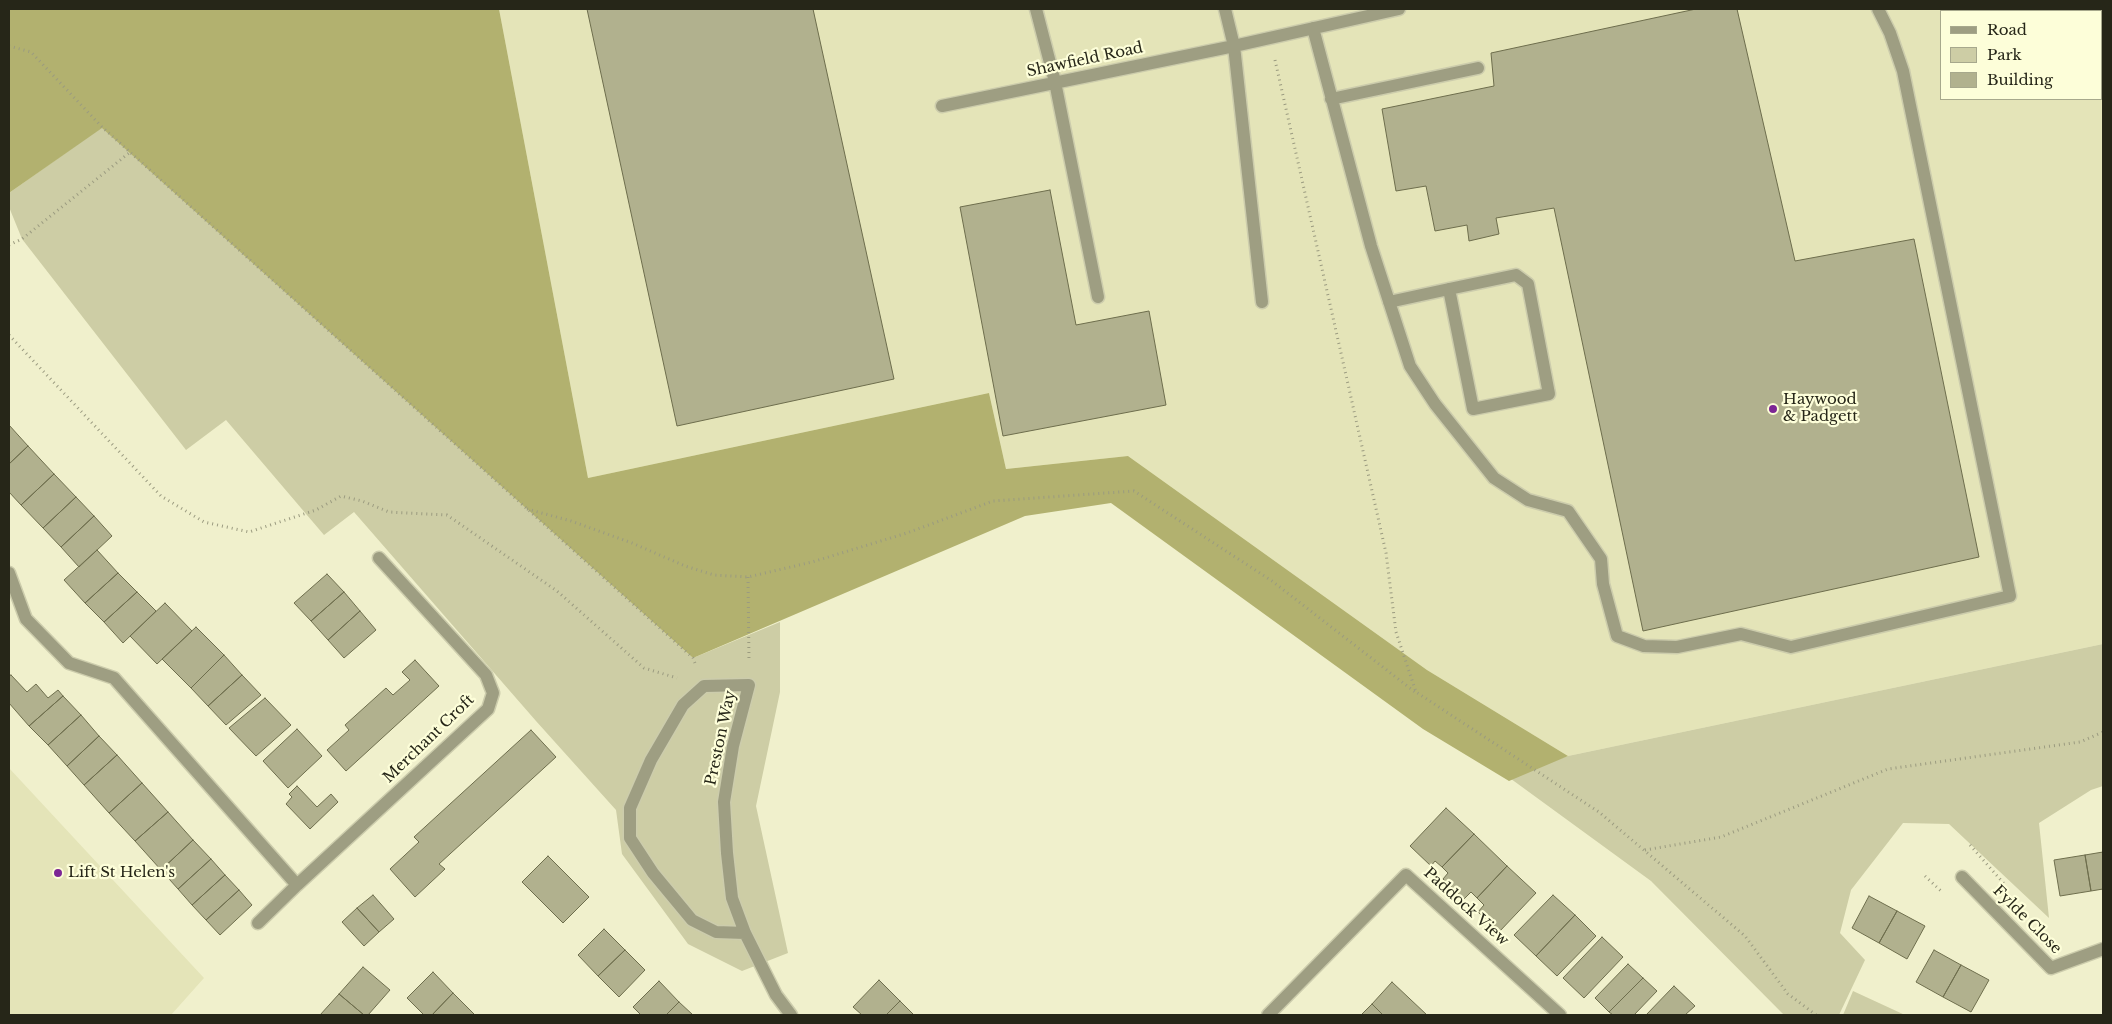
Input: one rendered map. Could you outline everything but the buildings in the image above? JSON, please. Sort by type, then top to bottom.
[{"type":"street","points":[[1036,9],[1055,82],[1098,297]]},
{"type":"street","points":[[1225,9],[1234,46],[1262,302]]},
{"type":"street","name":"Shawfield Road","points":[[942,106],[1234,46],[1399,9]]},
{"type":"street","points":[[1313,28],[1371,246],[1389,302],[1410,366],[1435,404],[1494,478],[1528,500],[1568,511],[1601,559],[1603,584],[1617,636],[1644,646],[1677,647],[1741,634],[1791,647],[2010,596],[1903,71],[1890,33],[1878,9]]},
{"type":"street","points":[[1331,98],[1478,68]]},
{"type":"street","points":[[1389,302],[1449,289],[1516,275],[1528,284],[1549,394],[1473,409],[1449,289]]},
{"type":"street","name":"Merchant Croft","points":[[258,923],[296,885],[488,708],[493,693],[486,674],[379,558]]},
{"type":"street","points":[[9,573],[26,619],[69,663],[114,678],[296,885]]},
{"type":"street","name":"Preston Way","points":[[745,933],[716,932],[692,920],[652,873],[630,838],[630,808],[651,760],[683,705],[704,686],[749,685],[733,746],[724,802],[726,853],[732,898],[745,933],[776,995],[791,1015]]},
{"type":"street","name":"Paddock View","points":[[1268,1015],[1406,875],[1560,1015]]},
{"type":"street","name":"Fylde Close","points":[[1962,877],[2051,968],[2103,950]]},
{"type":"path","points":[[1270,38],[1386,553],[1396,632],[1416,692]]},
{"type":"path","points":[[9,46],[31,52],[102,128],[693,658],[704,686]]},
{"type":"path","points":[[9,245],[22,239],[129,152]]},
{"type":"path","points":[[9,335],[161,496],[204,522],[249,532],[316,510],[341,496],[362,501],[389,512],[447,515],[557,590],[644,668],[704,686]]},
{"type":"path","points":[[527,509],[571,521],[632,543],[685,566],[714,575],[748,577],[831,556],[907,533],[993,501],[1134,491],[1272,581],[1416,692],[1599,812],[1745,936],[1788,994],[1816,1015]]},
{"type":"path","points":[[748,577],[749,685]]},
{"type":"path","points":[[1644,850],[1720,836],[1888,769],[2080,742],[2103,732]]},
{"type":"path","points":[[1970,845],[2009,888]]},
{"type":"shaded area","points":[[9,9],[499,9],[588,478],[989,393],[1006,469],[1128,456],[1427,670],[1568,756],[1509,781],[1423,729],[1111,503],[1025,516],[693,658],[102,128],[9,193]]},
{"type":"shaded area","points":[[499,9],[2103,9],[2103,644],[1568,756],[1427,670],[1128,456],[1006,469],[989,393],[588,478]]},
{"type":"shaded area","name":"Lift St Helen's","points":[[9,768],[204,978],[171,1015],[9,1015]]},
{"type":"green space","points":[[102,127],[693,658],[780,622],[780,692],[756,806],[788,953],[742,971],[688,944],[622,854],[616,810],[354,512],[324,535],[226,420],[186,450],[22,239],[9,207],[9,193]]},
{"type":"green space","points":[[2103,644],[2103,786],[2091,790],[2039,823],[2049,918],[1949,824],[1903,823],[1851,890],[1840,933],[1865,960],[1839,1015],[1784,1015],[1651,881],[1507,776],[1568,756]]},
{"type":"green space","points":[[1853,991],[1905,1015],[1843,1015]]},
{"type":"place","name":"Haywood & Padgett","points":[[1773,409]]},
{"type":"place","name":"Lift St Helen's","points":[[58,873]]}]
